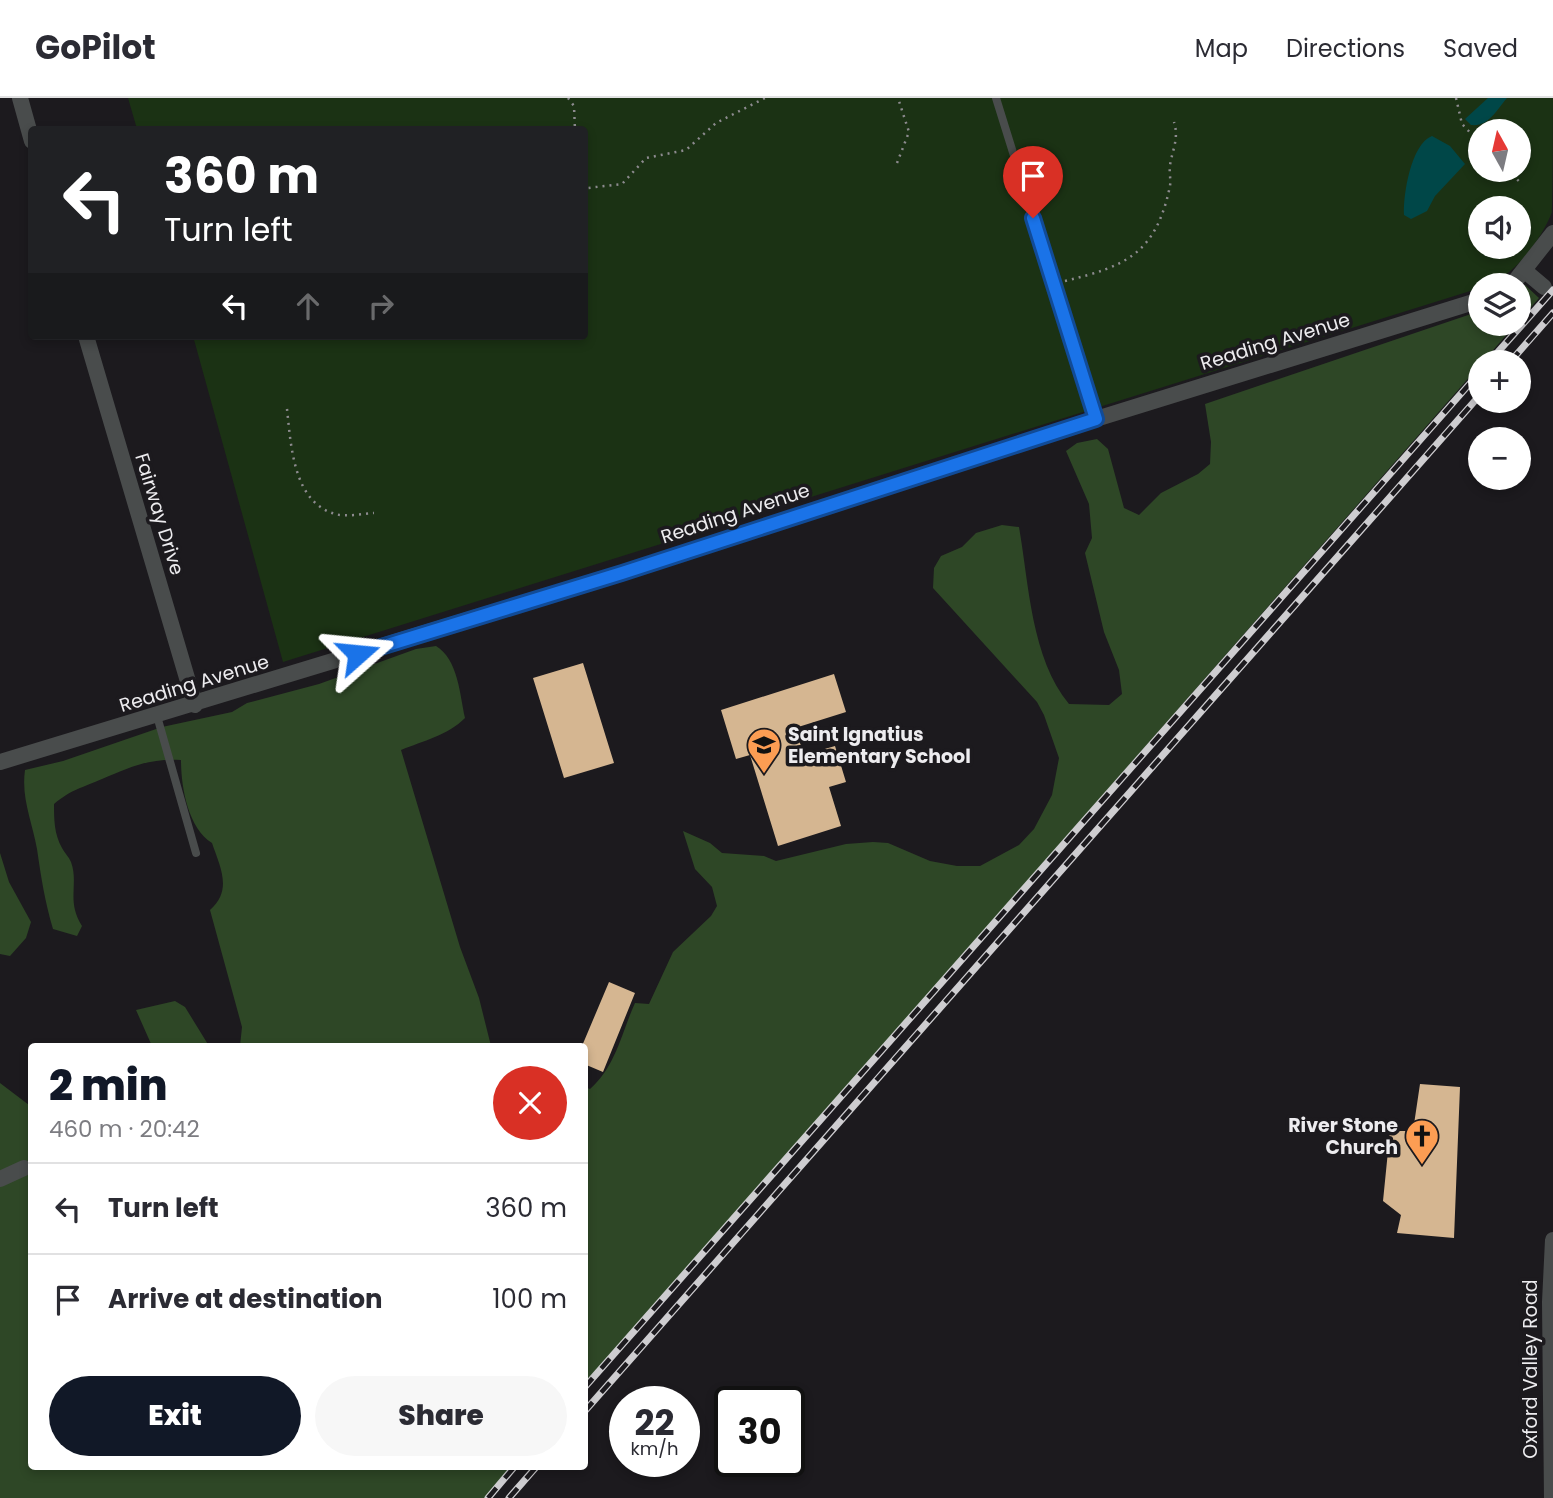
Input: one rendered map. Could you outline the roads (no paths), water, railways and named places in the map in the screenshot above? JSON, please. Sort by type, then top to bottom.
[{"type":"street","points":[[20,98],[28,127]]},
{"type":"street","points":[[1544,287],[1525,271],[1553,233]]},
{"type":"street","name":"Reading Avenue","points":[[0,762],[195,705],[622,573],[1096,419],[1468,304]]},
{"type":"street","name":"Fairway Drive","points":[[87,340],[195,705]]},
{"type":"street","points":[[0,1179],[24,1168]]},
{"type":"street","name":"Oxford Valley Road","points":[[1552,1498],[1553,1240]]},
{"type":"lane","points":[[996,98],[1052,285],[1096,419]]},
{"type":"lane","points":[[157,716],[196,853]]},
{"type":"water","points":[[1488,98],[1507,98],[1489,119],[1468,119],[1468,122],[1465,119]]},
{"type":"water","points":[[1432,136],[1450,146],[1465,164],[1435,196],[1427,211],[1411,219],[1404,215],[1410,171],[1419,149]]},
{"type":"railway","points":[[1500,350],[1553,290]]},
{"type":"railway","points":[[1521,350],[1553,313]]},
{"type":"railway","points":[[588,1383],[1468,386]]},
{"type":"railway","points":[[588,1407],[1468,409]]},
{"type":"railway","points":[[488,1498],[512,1470]]},
{"type":"railway","points":[[509,1498],[534,1470]]},
{"type":"place","name":"Saint Ignatius Elementary School","points":[[764,775]]},
{"type":"place","name":"River Stone Church","points":[[1422,1166]]}]
